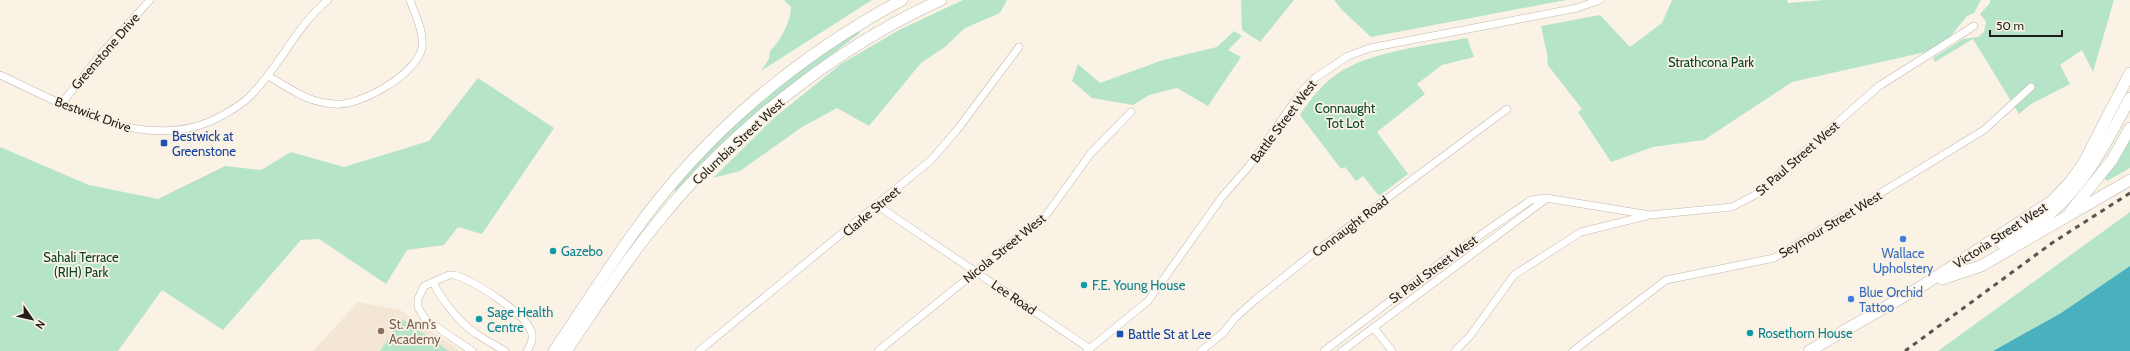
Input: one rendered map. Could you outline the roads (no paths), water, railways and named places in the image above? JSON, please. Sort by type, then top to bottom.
[{"type":"main road","name":"Columbia Street West","points":[[554,351],[637,228],[674,182],[710,142],[747,106],[785,75],[851,29],[902,0]]},
{"type":"main road","name":"Columbia Street West","points":[[566,351],[647,235],[662,216],[721,153],[758,119],[798,86],[895,23],[941,0]]},
{"type":"main road","name":"Victoria Street West","points":[[1809,351],[1922,286],[2052,201],[2070,182],[2082,164],[2130,73]]},
{"type":"main road","points":[[1939,280],[2040,221],[2060,204],[2094,164],[2130,98]]},
{"type":"main road","points":[[2067,216],[2112,160],[2130,128]]},
{"type":"main road","name":"Victoria Street West","points":[[1922,286],[1981,266],[2130,180]]},
{"type":"street","name":"Greenstone Drive","points":[[62,103],[101,54],[150,0]]},
{"type":"street","name":"Bestwick Drive","points":[[0,75],[62,103],[113,123],[136,130],[152,132],[180,130],[214,121],[249,98],[268,76],[302,25],[328,0]]},
{"type":"street","points":[[268,76],[304,98],[337,105],[355,102],[378,90],[408,70],[417,60],[422,48],[420,28],[410,0]]},
{"type":"street","name":"Battle Street West","points":[[1088,350],[1148,301],[1200,226],[1249,166],[1302,91],[1330,66],[1348,56],[1370,48],[1577,8],[1600,0]]},
{"type":"street","name":"St Paul Street West","points":[[1324,351],[1444,260],[1531,200],[1546,198],[1650,215],[1732,207],[1755,195],[1879,86],[1974,26]]},
{"type":"street","name":"Clarke Street","points":[[699,351],[878,206],[931,160],[957,130],[1019,47]]},
{"type":"street","name":"Seymour Street West","points":[[1574,351],[1666,280],[1774,258],[1984,130],[2031,87]]},
{"type":"street","name":"Connaught Road","points":[[1201,351],[1223,333],[1235,318],[1255,300],[1315,252],[1507,109]]},
{"type":"street","name":"Nicola Street West","points":[[878,351],[1047,214],[1091,153],[1131,112]]},
{"type":"street","name":"St Paul Street West","points":[[1342,351],[1546,198]]},
{"type":"street","name":"Lee Road","points":[[878,206],[975,271],[1088,350]]},
{"type":"street","points":[[1455,351],[1470,336],[1514,275],[1580,232],[1650,215]]},
{"type":"street","points":[[472,351],[425,319],[418,307],[418,299],[424,286],[448,275],[454,275],[496,297],[521,315],[530,327],[532,338],[527,351]]},
{"type":"street","points":[[433,282],[451,309],[474,332],[505,351]]},
{"type":"street","points":[[1374,328],[1392,351]]},
{"type":"water","points":[[2130,266],[2130,351],[1993,351],[2061,313]]},
{"type":"railway","points":[[1905,351],[2052,243],[2130,193]]},
{"type":"place","name":"Bestwick at Greenstone","points":[[164,143]]},
{"type":"place","name":"Wallace Upholstery","points":[[1903,239]]},
{"type":"place","name":"Gazebo","points":[[553,251]]},
{"type":"place","name":"F.E. Young House","points":[[1084,285]]},
{"type":"place","name":"Blue Orchid Tattoo","points":[[1851,299]]},
{"type":"place","name":"Sage Health Centre","points":[[479,319]]},
{"type":"place","name":"St. Ann's Academy","points":[[381,331]]},
{"type":"place","name":"Rosethorn House","points":[[1750,333]]},
{"type":"place","name":"Battle St at Lee","points":[[1120,334]]},
{"type":"park label","name":"Strathcona Park","points":[[1711,62]]},
{"type":"park label","name":"Connaught Tot Lot","points":[[1345,116]]},
{"type":"park label","name":"Sahali Terrace (RIH) Park","points":[[81,264]]}]
